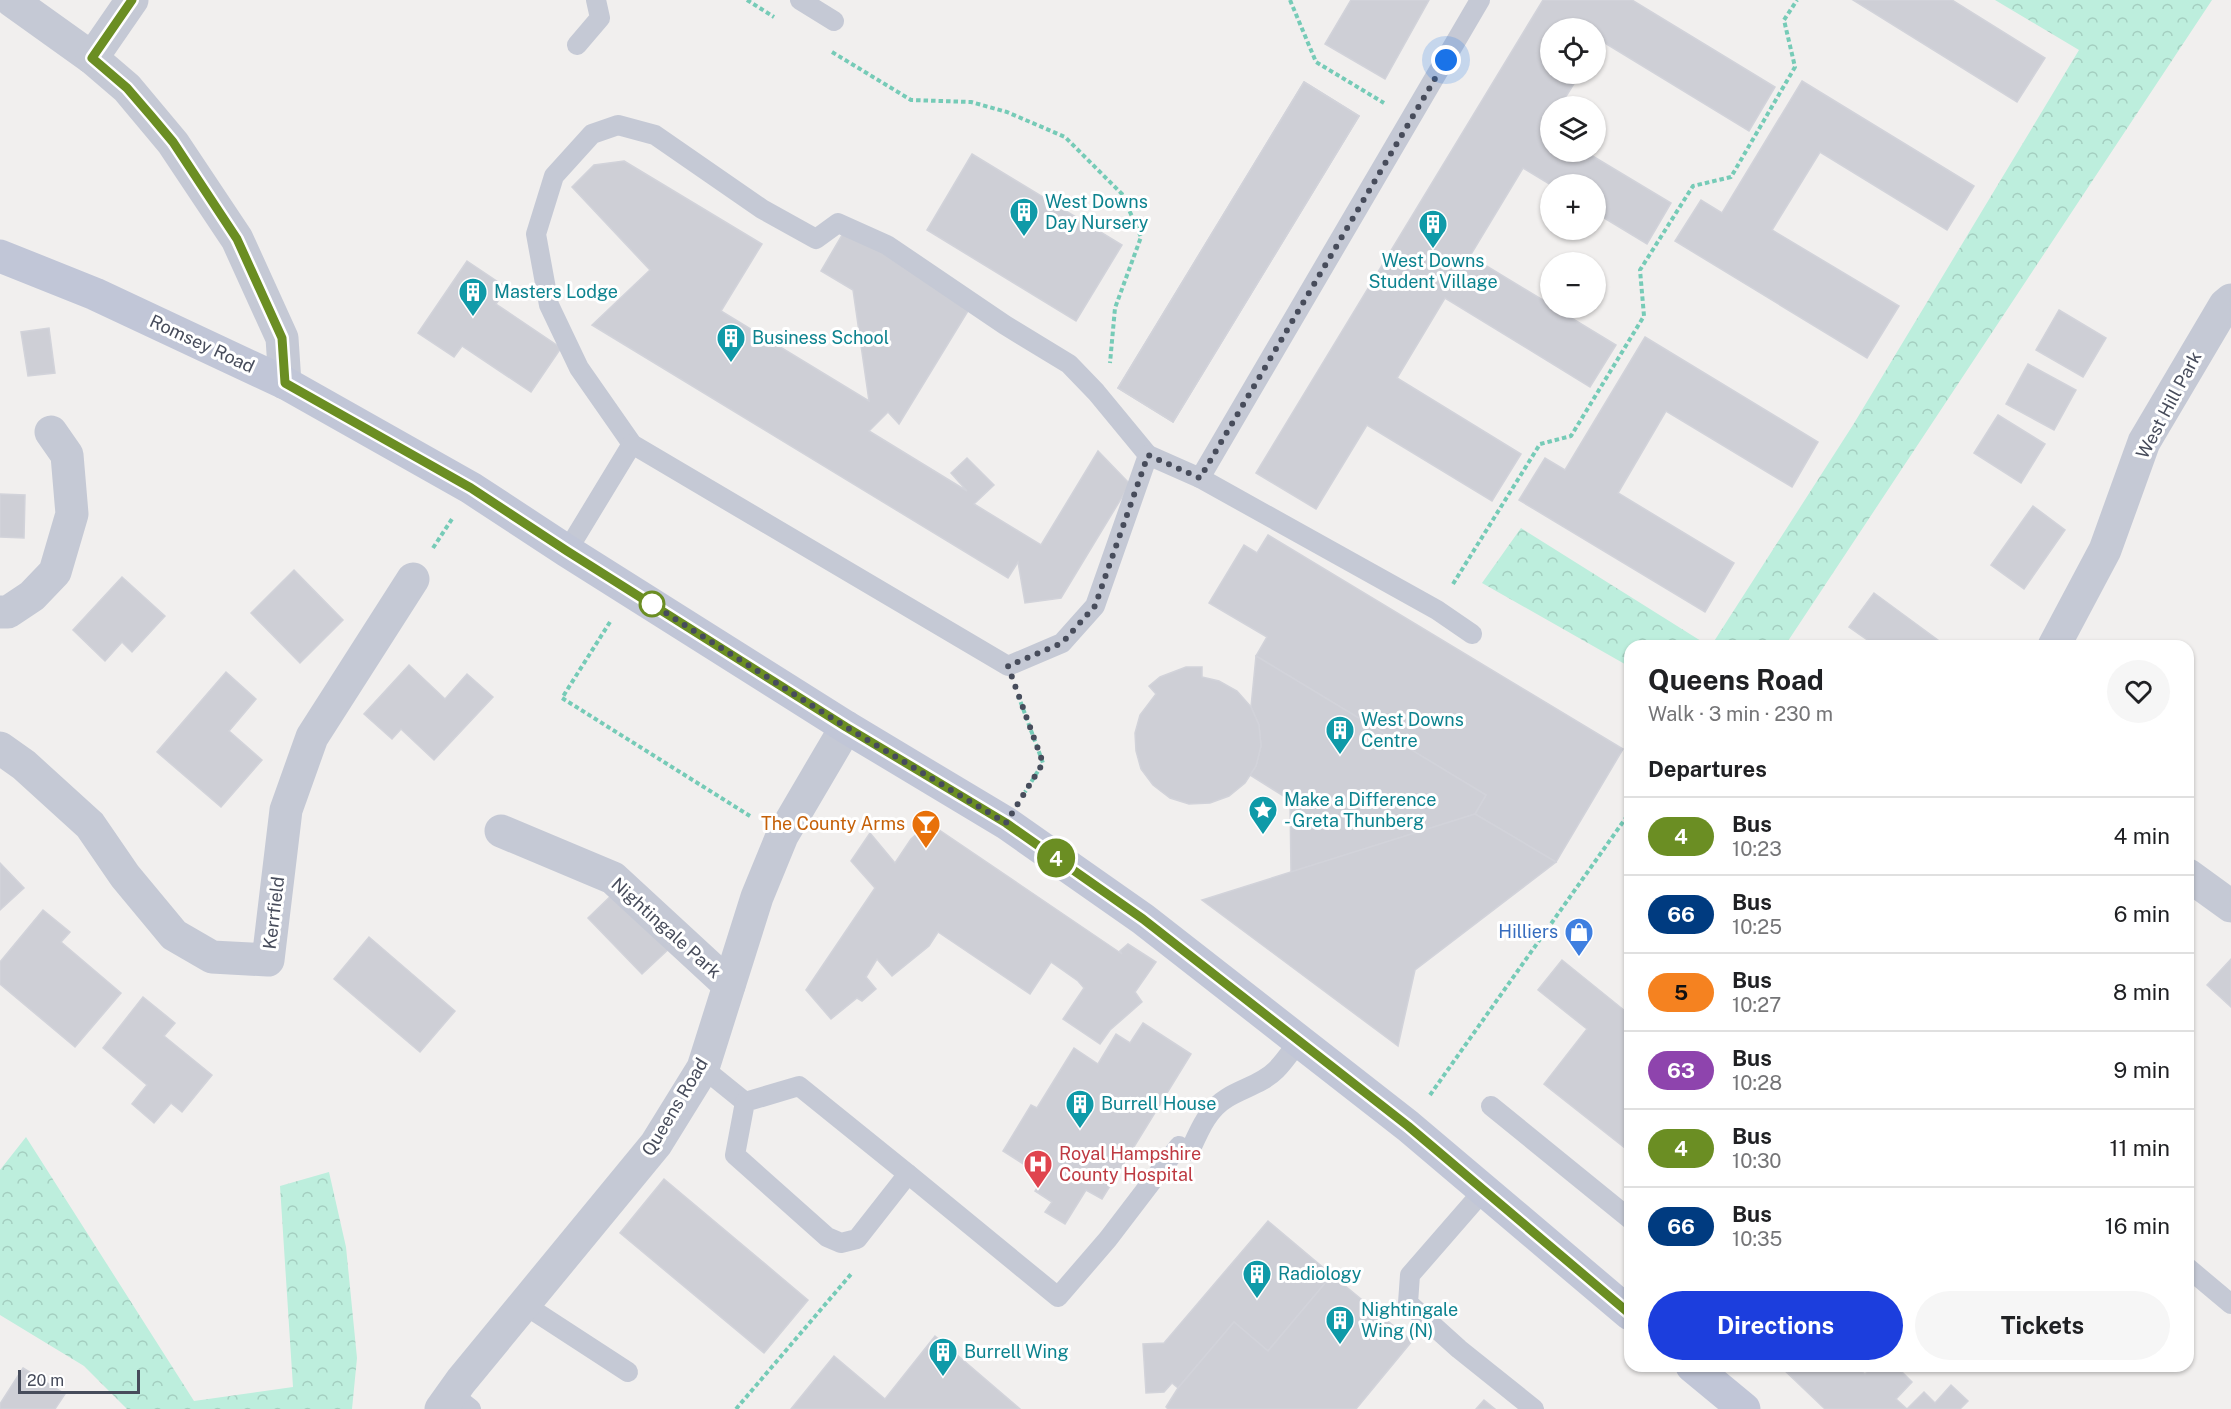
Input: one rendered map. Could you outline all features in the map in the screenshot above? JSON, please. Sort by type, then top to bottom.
[{"type":"main road","name":"Romsey Road","points":[[0,256],[95,294],[285,383],[471,488],[846,727],[1006,823],[1143,919],[1408,1126],[1624,1309]]},
{"type":"main road","points":[[1699,1372],[1742,1408]]},
{"type":"street","points":[[11,0],[92,58],[127,88],[166,135],[237,239],[282,338],[285,383]]},
{"type":"street","points":[[92,58],[132,0]]},
{"type":"street","name":"West Hill Park","points":[[2057,640],[2105,550],[2144,442],[2225,305],[2231,300]]},
{"type":"street","points":[[0,612],[8,612],[32,596],[55,572],[72,514],[67,454],[51,432]]},
{"type":"street","name":"Kerrfield","points":[[0,748],[24,765],[90,825],[125,876],[174,935],[212,957],[268,960],[286,810],[312,737],[413,579]]},
{"type":"street","name":"Queens Road","points":[[455,1404],[525,1305],[656,1144],[703,1068],[757,897],[782,836],[846,727]]},
{"type":"street","name":"Nightingale Park","points":[[501,831],[613,878],[729,985]]},
{"type":"street","points":[[2194,879],[2231,906]]},
{"type":"lane","points":[[577,45],[600,18],[596,0]]},
{"type":"lane","points":[[800,0],[834,21]]},
{"type":"lane","points":[[1200,478],[1480,0]]},
{"type":"lane","points":[[1148,455],[1095,606],[1062,643],[1008,666],[632,444],[579,368],[549,305],[536,234],[554,176],[592,134],[618,125],[655,135],[762,209],[816,239],[838,223],[887,246],[1005,325],[1069,364],[1107,405],[1148,455],[1200,478],[1437,610],[1472,634]]},
{"type":"lane","points":[[567,551],[632,444]]},
{"type":"lane","points":[[745,1102],[799,1086],[1058,1297],[1185,1149],[1213,1110],[1226,1098],[1262,1081],[1275,1071],[1299,1041]]},
{"type":"lane","points":[[703,1068],[745,1102]]},
{"type":"lane","points":[[745,1102],[735,1155],[827,1237],[841,1244],[857,1239],[908,1174]]},
{"type":"lane","points":[[1491,1106],[1624,1214]]},
{"type":"lane","points":[[1484,1190],[1410,1275],[1408,1304],[1459,1349],[1534,1409]]},
{"type":"lane","points":[[2194,1274],[2231,1304]]},
{"type":"lane","points":[[525,1305],[628,1372]]},
{"type":"path","points":[[747,0],[776,18]]},
{"type":"path","points":[[1290,0],[1316,62],[1411,119]]},
{"type":"path","points":[[1437,610],[1540,444],[1570,436],[1644,316],[1640,270],[1693,186],[1731,177],[1795,67],[1784,20],[1797,0]]},
{"type":"path","points":[[824,47],[911,100],[971,102],[1007,112],[1065,137],[1122,194],[1141,237],[1115,308],[1107,405]]},
{"type":"path","points":[[413,579],[471,488]]},
{"type":"path","points":[[630,591],[562,699],[782,836]]},
{"type":"path","points":[[1006,823],[1043,763],[1008,666]]},
{"type":"path","points":[[1408,1126],[1624,820]]},
{"type":"path","points":[[735,1409],[857,1267]]},
{"type":"green space","points":[[1995,0],[2212,0],[1789,640],[1715,640],[1853,425],[2079,50]]},
{"type":"green space","points":[[1521,528],[1699,640],[1624,640],[1624,664],[1482,583]]},
{"type":"green space","points":[[26,1137],[194,1401],[293,1387],[280,1186],[329,1172],[346,1247],[357,1358],[352,1409],[127,1409],[84,1366],[0,1315],[0,1170]]},
{"type":"building","points":[[1351,0],[1429,0],[1385,79],[1325,44]]},
{"type":"building","name":"West Downs Student Village","points":[[1543,0],[1632,0],[1775,87],[1749,131],[1606,44],[1606,18],[1540,18],[1540,84],[1574,84],[1566,96],[1540,96],[1540,162],[1603,162],[1671,203],[1647,244],[1606,219],[1606,174],[1540,174],[1540,178],[1523,168],[1470,256],[1540,298],[1540,318],[1571,318],[1616,345],[1590,387],[1445,298],[1397,378],[1521,454],[1492,501],[1367,425],[1316,509],[1256,473]]},
{"type":"building","points":[[1853,0],[1952,0],[2045,58],[2017,102]]},
{"type":"building","points":[[1802,81],[1974,186],[1947,230],[1820,152],[1772,230],[1899,306],[1867,358],[1675,241],[1701,200],[1722,213]]},
{"type":"building","points":[[1304,82],[1359,116],[1173,422],[1118,388]]},
{"type":"building","points":[[1304,82],[1359,116],[1173,422],[1118,388]]},
{"type":"building","name":"West Downs Day Nursery","points":[[972,154],[1122,245],[1076,321],[927,230]]},
{"type":"building","name":"Business School","points":[[624,161],[762,244],[721,311],[869,401],[853,290],[821,271],[845,230],[971,306],[899,424],[888,412],[869,431],[967,491],[951,473],[967,458],[994,485],[974,504],[1041,545],[1098,451],[1130,484],[1061,598],[1025,603],[1018,562],[1008,578],[592,325],[650,270],[572,187],[594,165]]},
{"type":"building","name":"Masters Lodge","points":[[467,261],[507,288],[496,304],[561,348],[531,392],[462,346],[454,357],[418,333]]},
{"type":"building","points":[[2059,310],[2106,338],[2083,377],[2036,350]]},
{"type":"building","points":[[49,328],[55,373],[28,376],[21,332]]},
{"type":"building","points":[[1645,337],[1818,442],[1792,487],[1666,411],[1618,493],[1734,563],[1705,612],[1519,500],[1545,458],[1565,470]]},
{"type":"building","points":[[2028,364],[2076,390],[2054,430],[2006,404]]},
{"type":"building","points":[[1998,415],[2045,444],[2021,483],[1974,453]]},
{"type":"building","points":[[0,494],[25,495],[24,538],[0,537]]},
{"type":"building","points":[[2033,506],[2065,530],[2024,589],[1991,565]]},
{"type":"building","points":[[1268,535],[1623,749],[1556,862],[1475,814],[1486,795],[1256,656],[1267,637],[1209,603],[1244,545],[1257,553]]},
{"type":"building","points":[[294,570],[343,620],[300,663],[251,613]]},
{"type":"building","points":[[122,577],[165,616],[132,652],[122,642],[105,661],[73,630]]},
{"type":"building","points":[[1874,593],[1938,640],[1867,640],[1849,627]]},
{"type":"building","name":"West Downs Centre","points":[[1256,656],[1486,795],[1475,814],[1291,872],[1290,800],[1250,775],[1256,766],[1261,746],[1259,725],[1251,707]]},
{"type":"building","points":[[409,665],[445,699],[467,674],[493,697],[434,760],[401,729],[392,739],[364,714]]},
{"type":"building","points":[[1186,667],[1202,667],[1202,677],[1219,681],[1237,691],[1251,707],[1259,725],[1261,746],[1256,766],[1245,783],[1229,796],[1210,803],[1189,804],[1170,798],[1153,785],[1141,769],[1136,751],[1135,733],[1140,715],[1156,694],[1149,686],[1160,677]]},
{"type":"building","points":[[226,672],[256,699],[229,731],[262,760],[221,807],[157,752]]},
{"type":"building","points":[[1475,814],[1556,862],[1415,970],[1398,1046],[1202,900]]},
{"type":"building","points":[[929,823],[1122,954],[1120,951],[1128,944],[1156,962],[1135,992],[1142,1002],[1110,1030],[1100,1044],[1063,1019],[1084,988],[1051,962],[1030,994],[938,932],[929,946],[892,976],[877,959],[866,977],[876,989],[862,1001],[857,998],[831,1019],[806,990],[875,888],[851,861],[870,833],[895,863],[911,839]]},
{"type":"building","points":[[0,863],[24,888],[0,910]]},
{"type":"building","points":[[619,888],[673,945],[642,974],[588,918]]},
{"type":"building","points":[[43,910],[70,932],[61,942],[121,993],[75,1047],[0,984],[0,962]]},
{"type":"building","points":[[369,937],[455,1011],[420,1052],[334,979]]},
{"type":"building","points":[[2231,959],[2231,1007],[2207,985]]},
{"type":"building","points":[[1562,960],[1624,1010],[1624,1147],[1544,1084],[1587,1029],[1538,990]]},
{"type":"building","points":[[143,997],[175,1023],[164,1036],[212,1075],[182,1112],[171,1103],[154,1123],[132,1104],[147,1085],[103,1048]]},
{"type":"building","name":"Burrell House","points":[[1143,1023],[1191,1054],[1102,1199],[1086,1190],[1065,1224],[1045,1212],[1052,1202],[1035,1191],[1044,1177],[1003,1151],[1031,1105],[1037,1108],[1074,1048],[1098,1064],[1116,1034],[1130,1043]]},
{"type":"building","points":[[664,1179],[808,1300],[764,1353],[620,1233]]},
{"type":"building","name":"Radiology","points":[[1268,1221],[1332,1275],[1268,1351],[1234,1322],[1178,1388],[1172,1383],[1164,1392],[1146,1393],[1143,1344],[1164,1343]]},
{"type":"building","name":"Nightingale Wing (N)","points":[[1332,1275],[1412,1341],[1356,1409],[1168,1409],[1166,1407],[1178,1388],[1234,1322],[1268,1351]]},
{"type":"building","name":"Burrell Wing","points":[[935,1336],[1020,1409],[791,1409],[834,1356],[885,1399]]},
{"type":"building","points":[[23,1368],[65,1394],[55,1409],[0,1409],[0,1404]]},
{"type":"building","points":[[1786,1372],[1863,1372],[1865,1374],[1867,1372],[1902,1372],[1912,1382],[1896,1399],[1907,1409],[1825,1409]]},
{"type":"building","points":[[1951,1385],[1968,1401],[1960,1409],[1907,1409],[1924,1392],[1935,1403]]},
{"type":"building","points":[[1484,1400],[1495,1409],[1476,1409]]},
{"type":"bus line","name":"4","points":[[132,0],[92,58],[127,88],[173,142],[237,239],[282,338],[285,383],[471,488],[846,727],[1006,823],[1143,919],[1408,1126],[1624,1309]]},
{"type":"place","name":"West Downs Day Nursery","points":[[1024,238]]},
{"type":"place","name":"West Downs Student Village","points":[[1433,250]]},
{"type":"place","name":"Masters Lodge","points":[[473,318]]},
{"type":"place","name":"Business School","points":[[731,364]]},
{"type":"place","name":"West Downs Centre","points":[[1340,756]]},
{"type":"place","name":"Make a Difference - Greta Thunberg","points":[[1263,836]]},
{"type":"place","name":"The County Arms","points":[[926,850]]},
{"type":"place","name":"Hilliers","points":[[1579,958]]},
{"type":"place","name":"Burrell House","points":[[1080,1130]]},
{"type":"place","name":"Royal Hampshire County Hospital","points":[[1038,1190]]},
{"type":"place","name":"Radiology","points":[[1257,1300]]},
{"type":"place","name":"Nightingale Wing (N)","points":[[1340,1346]]},
{"type":"place","name":"Burrell Wing","points":[[943,1378]]},
{"type":"route","points":[[652,604],[650,603],[846,727],[1006,823],[1043,763],[1008,666],[1062,643],[1095,606],[1148,455],[1200,478],[1446,60]]}]
